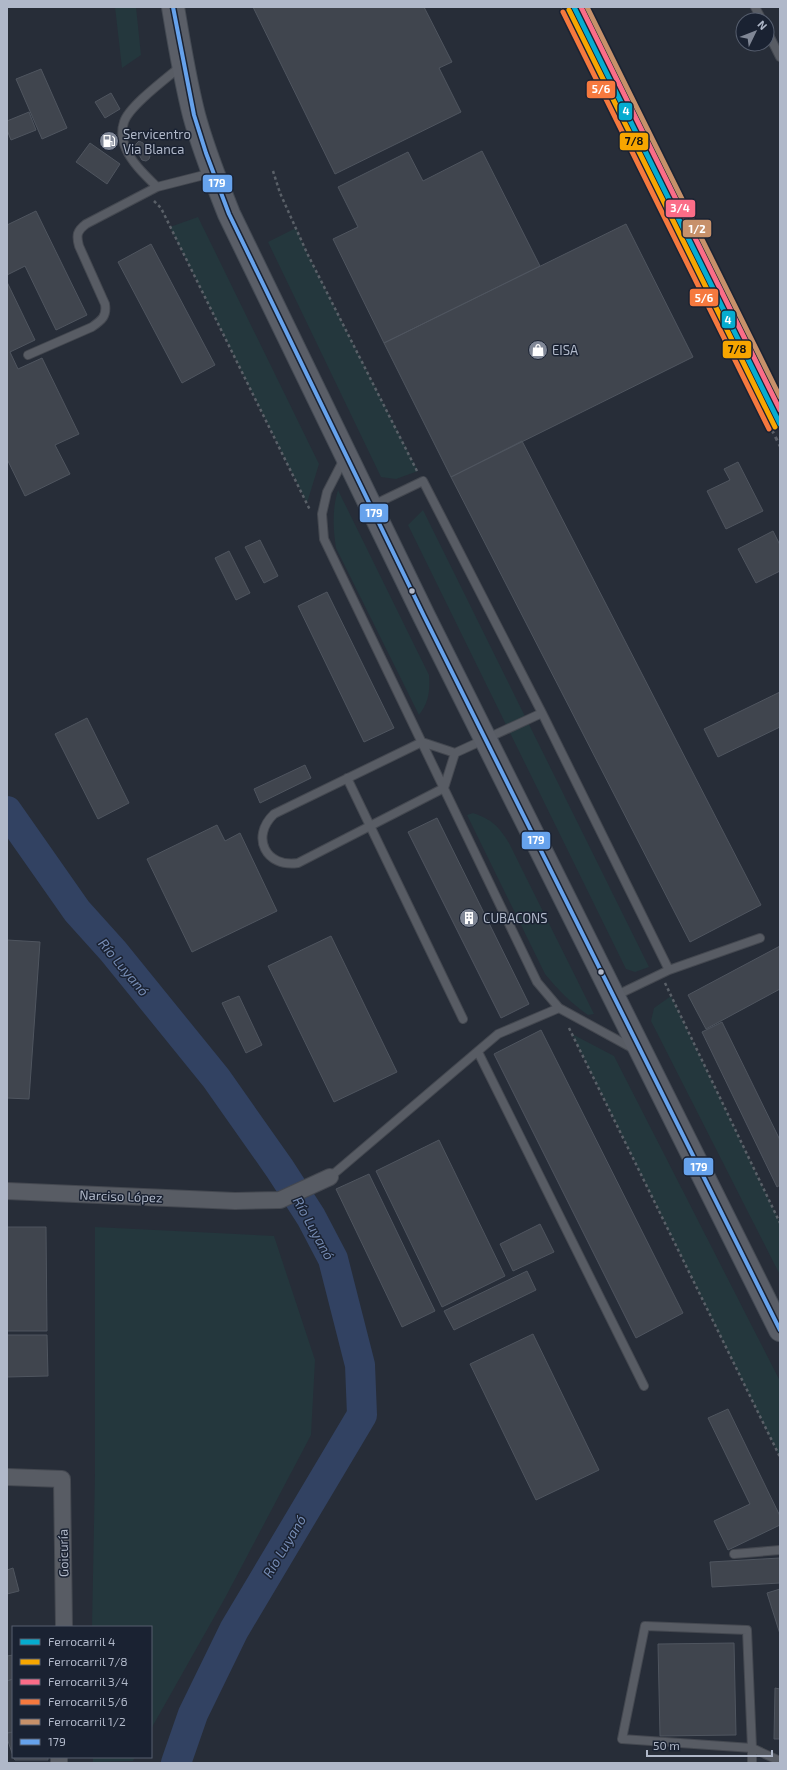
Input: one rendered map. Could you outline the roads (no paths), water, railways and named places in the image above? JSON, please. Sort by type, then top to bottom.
[{"type":"main road","points":[[173,7],[183,64],[195,116],[213,173],[229,214],[370,506],[642,1054],[779,1324]]},
{"type":"street","name":"Narciso López","points":[[7,1191],[235,1201],[280,1200],[330,1177]]},
{"type":"street","name":"Goicuría","points":[[7,1477],[62,1479],[64,1626]]},
{"type":"lane","points":[[775,47],[780,57]]},
{"type":"lane","points":[[157,187],[141,170],[126,149],[122,135],[124,121],[132,110],[183,64]]},
{"type":"lane","points":[[28,355],[92,327],[102,320],[106,312],[105,304],[79,246],[76,236],[78,230],[86,224],[157,187],[213,173]]},
{"type":"lane","points":[[346,457],[327,492],[322,514],[324,539],[537,982],[559,1008],[642,1054]]},
{"type":"lane","points":[[370,506],[423,481],[542,713],[669,970]]},
{"type":"lane","points":[[455,753],[444,788],[298,863],[285,864],[273,859],[263,845],[263,827],[274,814],[422,742],[455,753],[542,713]]},
{"type":"lane","points":[[347,778],[463,1019]]},
{"type":"lane","points":[[614,997],[669,970],[760,938]]},
{"type":"lane","points":[[330,1177],[498,1034],[559,1008]]},
{"type":"lane","points":[[478,1052],[644,1386]]},
{"type":"lane","points":[[734,1554],[780,1550]]},
{"type":"lane","points":[[752,1763],[752,1748],[747,1630],[645,1626],[622,1739],[752,1748],[780,1761]]},
{"type":"waterway","name":"Río Luyanó","points":[[7,811],[77,911],[113,951],[216,1078],[280,1169],[311,1217],[333,1259],[360,1365],[362,1415],[234,1630],[193,1714],[176,1763]]},
{"type":"railway","points":[[562,7],[648,185],[780,446]]},
{"type":"railway","points":[[587,7],[780,395]]},
{"type":"rail line","name":"4","points":[[574,7],[780,424]]},
{"type":"rail line","name":"3/4","points":[[581,7],[780,410]]},
{"type":"rail line","name":"1/2","points":[[587,7],[780,397]]},
{"type":"rail line","name":"7/8","points":[[569,10],[775,427]]},
{"type":"rail line","name":"5/6","points":[[563,12],[769,429]]},
{"type":"place","name":"Servicentro Via Blanca","points":[[109,141]]},
{"type":"place","name":"EISA","points":[[538,350]]},
{"type":"place","name":"CUBACONS","points":[[469,918]]}]
